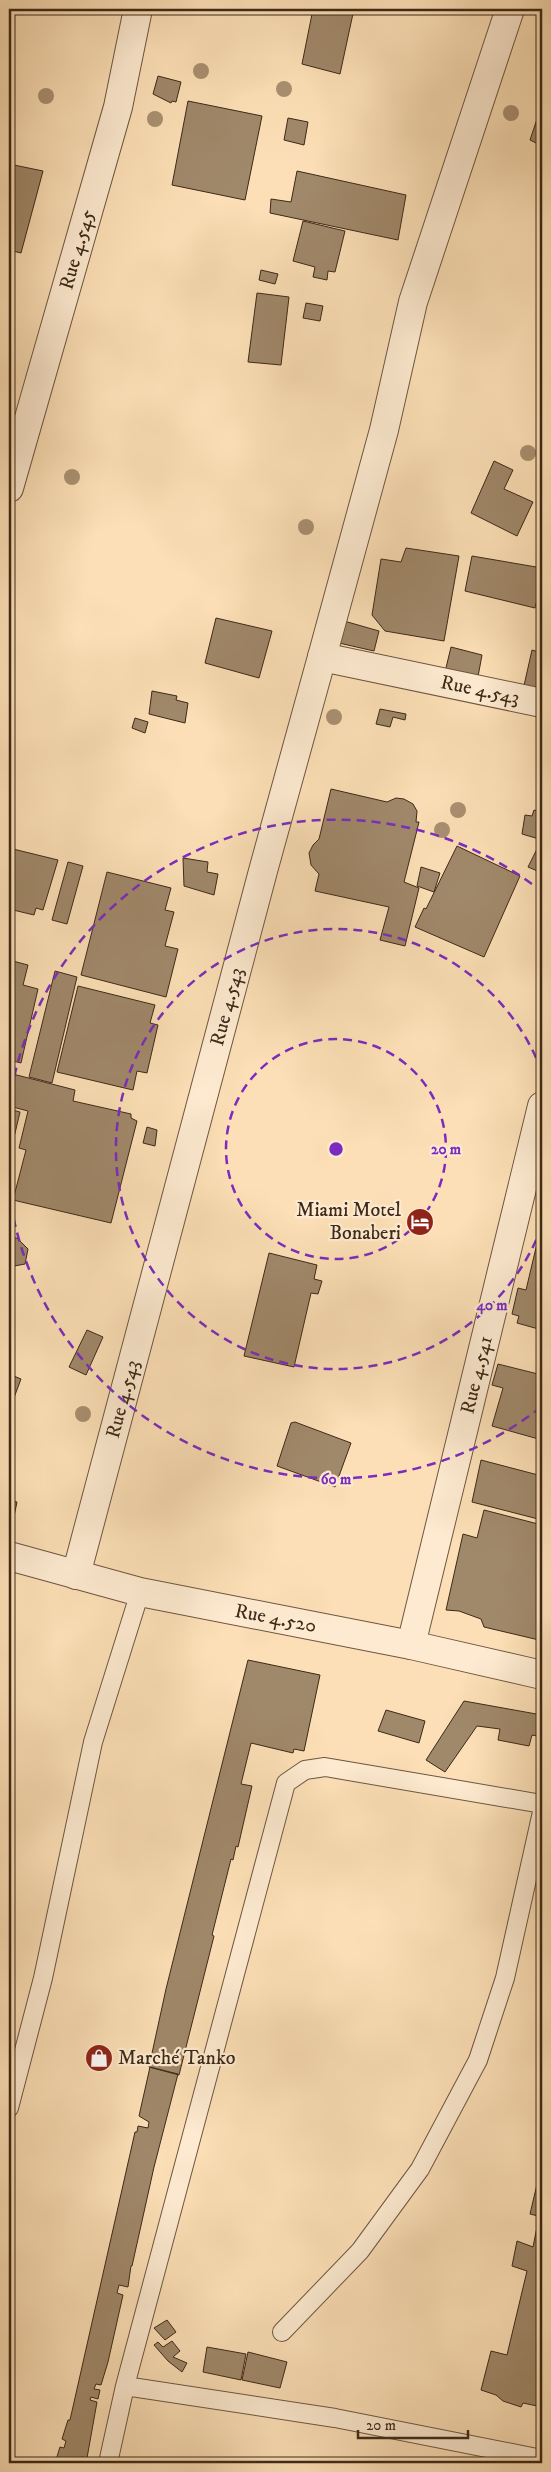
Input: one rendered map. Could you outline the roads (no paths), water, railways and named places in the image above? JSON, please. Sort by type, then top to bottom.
[{"type":"street","name":"Rue 4.545","points":[[9,488],[118,107],[138,9]]},
{"type":"street","points":[[322,657],[384,430],[413,302],[510,9]]},
{"type":"street","name":"Rue 4.543","points":[[76,1575],[237,968],[322,657],[542,703]]},
{"type":"street","name":"Rue 4.541","points":[[411,1645],[542,1106]]},
{"type":"street","name":"Rue 4.520","points":[[9,1556],[140,1592],[411,1645],[542,1675]]},
{"type":"lane","points":[[9,2108],[43,1978],[93,1742],[140,1592]]},
{"type":"lane","points":[[108,2463],[125,2386],[286,1782],[305,1770],[325,1767],[542,1804]]},
{"type":"lane","points":[[282,2332],[360,2251],[420,2169],[478,2060],[506,1978],[542,1812]]},
{"type":"lane","points":[[125,2386],[335,2418],[542,2459]]},
{"type":"place","name":"Miami Motel Bonaberi","points":[[420,1222]]},
{"type":"place","name":"Marché Tanko","points":[[99,2058]]}]
